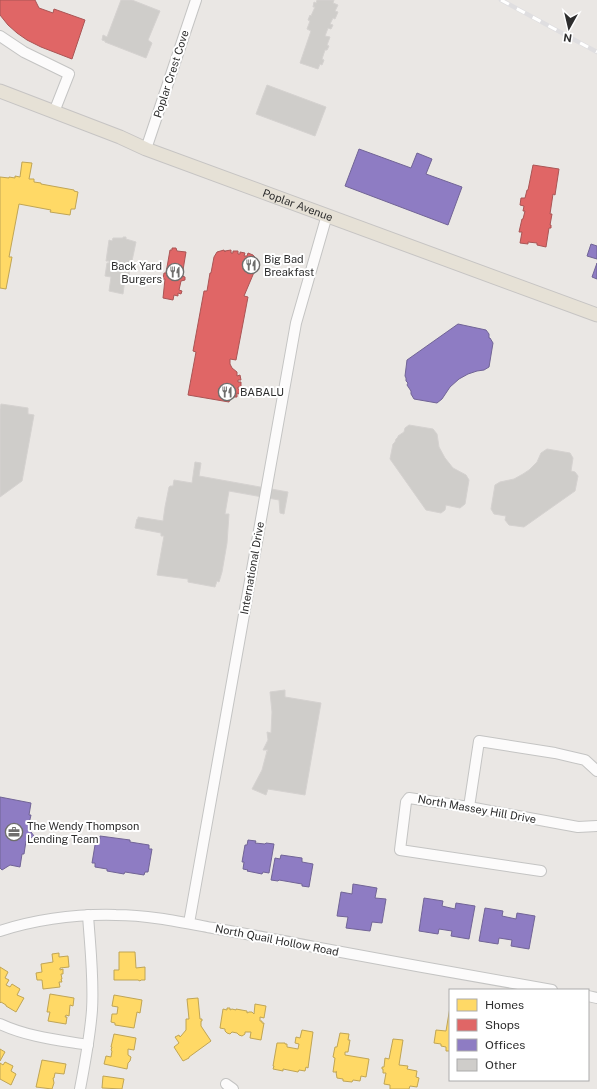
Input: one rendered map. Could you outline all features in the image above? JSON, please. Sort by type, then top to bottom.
[{"type":"main road","name":"Poplar Avenue","points":[[0,91],[120,137],[146,149],[597,315]]},
{"type":"street","name":"Poplar Crest Cove","points":[[146,149],[196,0]]},
{"type":"street","points":[[0,36],[24,52],[69,74],[54,112]]},
{"type":"street","name":"International Drive","points":[[189,923],[296,323],[327,215]]},
{"type":"street","points":[[469,807],[479,741],[555,753],[585,760],[597,772]]},
{"type":"street","name":"North Massey Hill Drive","points":[[541,871],[400,850],[406,802],[409,798],[469,807],[578,827],[597,826]]},
{"type":"street","points":[[80,1089],[91,1020],[92,992],[88,915]]},
{"type":"street","name":"North Quail Hollow Road","points":[[0,931],[26,924],[88,915],[148,917],[189,923],[404,964],[546,989]]},
{"type":"street","points":[[0,1024],[34,1036],[88,1045]]},
{"type":"building: Homes","points":[[22,162],[32,163],[29,179],[34,179],[34,182],[78,192],[75,209],[71,209],[70,215],[50,212],[51,210],[19,204],[9,257],[12,257],[6,289],[0,288],[0,177],[20,177]]},
{"type":"building: Homes","points":[[119,952],[135,952],[136,968],[145,967],[145,980],[114,980],[114,970],[119,970]]},
{"type":"building: Homes","points":[[59,953],[59,957],[68,956],[69,967],[60,968],[60,970],[63,969],[63,974],[61,974],[62,982],[59,982],[60,987],[43,989],[42,980],[37,980],[36,973],[42,972],[41,964],[53,962],[52,954]]},
{"type":"building: Homes","points":[[0,967],[8,972],[5,978],[9,980],[6,985],[10,987],[12,984],[20,989],[17,995],[24,998],[16,1012],[1,1002],[0,1003]]},
{"type":"building: Homes","points":[[50,994],[74,998],[73,1006],[70,1005],[69,1016],[66,1015],[65,1017],[67,1017],[66,1024],[48,1021],[50,1012],[47,1012]]},
{"type":"building: Homes","points":[[114,995],[142,1000],[140,1013],[137,1012],[134,1028],[115,1025],[115,1023],[111,1022],[112,1014],[117,1014],[118,1007],[112,1006]]},
{"type":"building: Homes","points":[[198,998],[200,1019],[202,1019],[201,1026],[211,1041],[183,1061],[174,1047],[179,1043],[175,1037],[179,1035],[180,1037],[186,1030],[186,1019],[189,1019],[187,999]]},
{"type":"building: Homes","points":[[255,1004],[266,1006],[264,1018],[260,1017],[260,1021],[264,1023],[261,1040],[250,1038],[251,1032],[245,1032],[242,1036],[232,1032],[230,1034],[227,1033],[225,1029],[220,1028],[223,1009],[227,1010],[227,1008],[230,1008],[230,1010],[236,1009],[247,1011],[247,1013],[252,1012],[254,1014]]},
{"type":"building: Homes","points":[[449,1013],[449,1051],[446,1051],[446,1047],[441,1046],[441,1044],[434,1043],[436,1030],[446,1031]]},
{"type":"building: Homes","points":[[302,1030],[313,1032],[308,1068],[306,1067],[305,1071],[299,1070],[298,1072],[273,1069],[277,1043],[285,1043],[287,1044],[287,1047],[298,1049],[299,1044],[295,1043],[296,1037],[300,1038]]},
{"type":"building: Homes","points":[[340,1033],[349,1034],[348,1040],[350,1040],[348,1052],[345,1052],[345,1055],[369,1059],[366,1077],[361,1076],[360,1081],[343,1081],[343,1079],[337,1078],[336,1072],[333,1072],[335,1047],[337,1047]]},
{"type":"building: Homes","points":[[114,1034],[136,1038],[134,1050],[128,1049],[128,1055],[131,1057],[127,1069],[104,1064],[106,1056],[111,1057],[111,1047]]},
{"type":"building: Homes","points":[[393,1039],[403,1040],[399,1065],[408,1066],[407,1069],[417,1071],[416,1077],[419,1078],[417,1087],[410,1086],[409,1089],[390,1089],[390,1085],[384,1084],[386,1073],[383,1073],[382,1067],[384,1067],[385,1058],[389,1059]]},
{"type":"building: Homes","points":[[0,1049],[5,1052],[0,1061]]},
{"type":"building: Homes","points":[[42,1060],[66,1064],[64,1074],[55,1073],[52,1089],[36,1087]]},
{"type":"building: Homes","points":[[5,1062],[13,1066],[11,1071],[16,1074],[11,1085],[0,1079],[0,1063],[3,1065]]},
{"type":"building: Homes","points":[[103,1076],[124,1079],[122,1089],[102,1088]]},
{"type":"building: Shops","points":[[0,0],[35,0],[39,8],[53,13],[54,9],[85,20],[72,59],[41,47],[17,33],[0,15]]},
{"type":"building: Shops","points":[[533,165],[559,169],[550,214],[552,214],[550,225],[551,228],[549,228],[546,247],[537,245],[537,243],[520,243],[522,232],[519,232],[525,211],[523,211],[524,206],[520,205],[521,198],[525,198],[528,190]]},
{"type":"building: Shops","points":[[172,248],[176,248],[177,251],[186,252],[182,276],[185,277],[185,280],[181,281],[179,290],[182,291],[181,294],[178,293],[178,296],[174,295],[173,300],[163,298],[165,279],[163,279],[164,273],[166,273],[170,250],[172,250]]},
{"type":"building: Shops","points":[[224,250],[225,252],[231,250],[231,253],[233,253],[233,251],[238,251],[238,254],[240,254],[240,252],[245,253],[244,256],[247,256],[248,253],[253,255],[259,265],[257,271],[255,270],[244,296],[248,297],[236,360],[230,359],[230,364],[237,372],[237,376],[240,375],[241,380],[238,380],[238,382],[241,382],[241,387],[238,387],[240,390],[239,394],[237,393],[237,397],[231,397],[229,402],[188,395],[196,352],[193,351],[204,291],[207,291],[214,257],[217,252]]},
{"type":"building: Offices","points":[[359,149],[411,168],[417,153],[432,159],[426,174],[462,187],[448,225],[345,186]]},
{"type":"building: Offices","points":[[591,244],[597,246],[597,259],[587,256]]},
{"type":"building: Offices","points":[[597,263],[597,279],[592,277]]},
{"type":"building: Offices","points":[[458,324],[486,330],[489,334],[489,338],[493,343],[489,367],[484,370],[468,374],[459,379],[450,387],[442,399],[437,403],[414,399],[407,385],[408,383],[405,376],[407,360]]},
{"type":"building: Offices","points":[[0,797],[31,803],[29,815],[31,815],[28,828],[34,836],[26,841],[20,867],[10,865],[2,870],[0,868]]},
{"type":"building: Offices","points":[[100,836],[130,840],[130,842],[149,845],[149,849],[152,849],[148,872],[145,872],[144,875],[125,872],[124,874],[95,867],[95,863],[92,863],[96,839],[100,839]]},
{"type":"building: Offices","points":[[248,840],[256,841],[255,843],[274,844],[269,873],[263,872],[262,874],[243,869],[244,862],[242,862],[245,845],[247,845]]},
{"type":"building: Offices","points":[[281,855],[302,858],[302,862],[313,864],[309,887],[302,886],[302,884],[271,880],[275,858],[280,859]]},
{"type":"building: Offices","points":[[353,884],[377,888],[375,898],[386,899],[382,923],[372,922],[370,931],[346,928],[348,917],[337,916],[341,892],[352,894]]},
{"type":"building: Offices","points":[[424,898],[443,901],[442,906],[455,909],[456,903],[475,906],[469,939],[451,936],[452,931],[439,929],[438,934],[419,931]]},
{"type":"building: Offices","points":[[485,908],[503,911],[502,916],[516,919],[517,913],[535,916],[529,949],[511,946],[512,940],[499,938],[498,944],[479,941]]},
{"type":"building: Other","points":[[121,0],[132,0],[160,11],[148,40],[152,43],[146,58],[102,40],[103,35],[107,37]]},
{"type":"building: Other","points":[[317,0],[334,0],[333,3],[338,5],[335,11],[338,12],[335,19],[333,18],[330,24],[333,25],[331,29],[328,28],[325,36],[330,37],[327,45],[329,46],[327,50],[325,50],[322,65],[320,64],[318,69],[300,63],[311,31],[307,29],[310,21],[308,20],[315,7],[313,7],[314,2],[316,3]]},
{"type":"building: Other","points":[[267,85],[326,107],[315,136],[256,114]]},
{"type":"building: Other","points":[[123,237],[136,242],[128,280],[125,279],[123,294],[109,291],[111,277],[105,276],[107,263],[109,263],[109,261],[106,261],[109,240],[112,241],[113,238]]},
{"type":"building: Other","points":[[1,404],[28,408],[28,414],[34,415],[22,481],[0,497],[0,409]]},
{"type":"building: Other","points":[[409,425],[433,429],[437,434],[439,447],[445,458],[453,468],[466,475],[469,480],[465,504],[460,508],[446,505],[445,510],[441,513],[426,510],[390,459],[393,444],[398,436],[404,432],[405,428]]},
{"type":"building: Other","points":[[547,449],[570,453],[573,458],[571,471],[575,472],[578,476],[575,491],[524,527],[509,525],[505,520],[506,516],[494,514],[491,509],[495,485],[500,482],[514,479],[529,470],[537,462],[541,453]]},
{"type":"building: Other","points":[[195,462],[201,463],[199,476],[288,492],[284,514],[280,513],[279,500],[229,491],[225,514],[229,514],[227,543],[222,572],[219,582],[217,581],[215,587],[188,582],[188,579],[157,575],[164,536],[161,536],[161,533],[135,528],[138,517],[163,521],[169,487],[173,486],[174,480],[192,483]]},
{"type":"building: Other","points":[[285,690],[285,697],[321,703],[305,795],[268,789],[266,795],[252,789],[262,770],[268,750],[263,750],[268,740],[267,732],[271,733],[272,712],[270,692]]},
{"type":"railway","points":[[501,0],[597,52]]},
{"type":"place","name":"Big Bad Breakfast","points":[[251,265]]},
{"type":"place","name":"Back Yard Burgers","points":[[175,272]]},
{"type":"place","name":"BABALU","points":[[227,392]]},
{"type":"place","name":"The Wendy Thompson Lending Team","points":[[14,832]]}]
